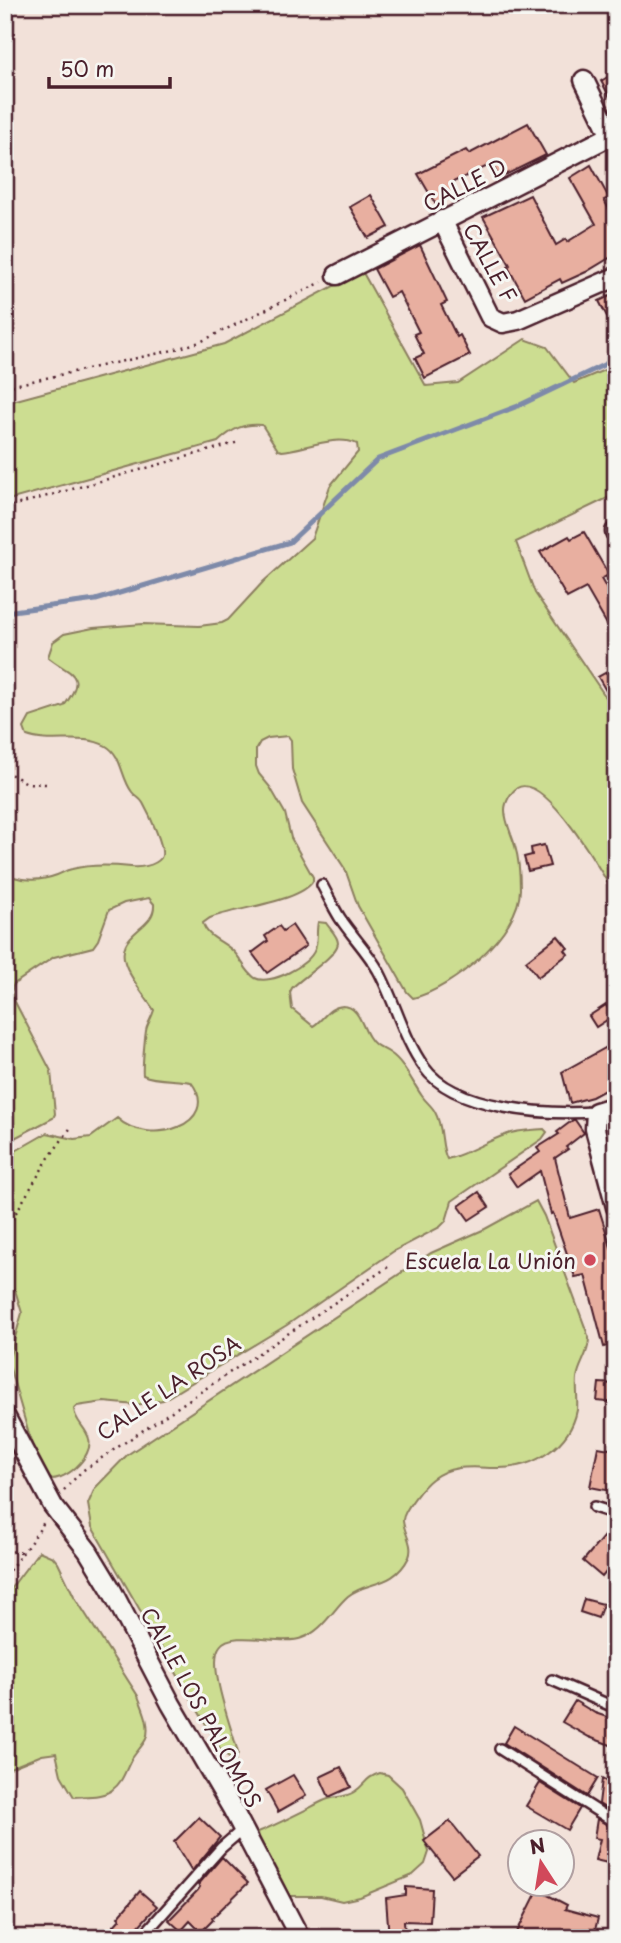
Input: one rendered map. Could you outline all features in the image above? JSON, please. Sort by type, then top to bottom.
[{"type":"street","points":[[584,80],[614,134]]},
{"type":"street","name":"CALLE D","points":[[337,275],[614,134]]},
{"type":"street","name":"CALLE F","points":[[442,220],[490,317],[503,323],[518,320],[616,277]]},
{"type":"street","points":[[616,1106],[596,1112],[595,1129],[616,1207]]},
{"type":"street","name":"CALLE LOS PALOMOS","points":[[5,1416],[53,1506],[88,1551],[111,1588],[171,1704],[200,1751],[300,1938]]},
{"type":"lane","points":[[322,885],[340,918],[378,970],[415,1052],[426,1070],[442,1085],[466,1096],[495,1104],[546,1112],[596,1112]]},
{"type":"lane","points":[[594,1507],[616,1514]]},
{"type":"lane","points":[[552,1681],[616,1708]]},
{"type":"lane","points":[[500,1749],[616,1823]]},
{"type":"lane","points":[[141,1938],[221,1848],[243,1829]]},
{"type":"path","points":[[5,387],[200,342],[337,275]]},
{"type":"path","points":[[5,508],[239,442]]},
{"type":"path","points":[[5,771],[27,783],[46,784]]},
{"type":"path","points":[[5,1231],[48,1159],[72,1126]]},
{"type":"path","name":"CALLE LA ROSA","points":[[5,1576],[36,1537],[60,1494],[82,1471],[388,1267]]},
{"type":"path","points":[[5,1551],[22,1552]]},
{"type":"green space","points":[[362,271],[426,386],[458,383],[525,339],[547,347],[574,383],[616,365],[616,494],[516,542],[535,593],[616,712],[616,897],[587,849],[557,809],[543,795],[529,787],[517,788],[509,798],[505,810],[520,878],[517,906],[509,923],[481,957],[464,971],[429,993],[413,998],[358,906],[345,869],[302,803],[292,769],[291,740],[288,736],[268,738],[260,742],[256,749],[259,774],[285,813],[291,838],[313,881],[295,894],[210,918],[203,923],[205,928],[234,952],[249,973],[262,980],[279,977],[306,961],[315,949],[318,922],[326,923],[337,938],[336,949],[292,988],[292,1009],[313,1026],[333,1009],[343,1006],[353,1009],[371,1040],[400,1062],[434,1110],[440,1124],[447,1159],[510,1133],[544,1129],[547,1132],[542,1139],[452,1201],[446,1221],[440,1227],[394,1251],[287,1325],[163,1400],[136,1405],[104,1402],[77,1406],[74,1409],[75,1414],[89,1439],[87,1453],[76,1468],[68,1473],[52,1479],[44,1478],[39,1469],[8,1362],[22,1313],[15,1290],[5,1292],[5,1157],[47,1133],[74,1139],[91,1137],[117,1118],[131,1127],[147,1131],[178,1127],[190,1120],[197,1110],[198,1097],[191,1082],[143,1075],[146,1030],[154,1010],[130,974],[124,956],[129,939],[153,913],[154,904],[149,898],[124,903],[109,910],[93,947],[54,957],[14,984],[11,992],[14,1000],[51,1071],[55,1114],[53,1118],[5,1143],[5,869],[10,876],[39,879],[86,866],[147,866],[158,861],[162,854],[149,814],[142,801],[128,786],[111,750],[87,740],[46,740],[27,736],[24,728],[30,717],[64,706],[72,695],[75,686],[73,675],[48,657],[53,642],[64,634],[93,628],[143,624],[199,626],[228,620],[263,582],[312,538],[330,486],[358,452],[357,444],[348,441],[278,450],[262,425],[250,425],[233,430],[218,442],[5,501],[5,403],[224,344]]},
{"type":"green space","points":[[536,1201],[589,1338],[577,1378],[577,1410],[573,1423],[567,1434],[549,1452],[525,1464],[499,1468],[456,1468],[432,1479],[414,1499],[404,1517],[410,1552],[403,1567],[388,1579],[348,1596],[322,1625],[309,1635],[293,1640],[235,1639],[220,1646],[216,1667],[238,1753],[235,1761],[222,1752],[92,1527],[88,1504],[95,1488],[127,1455],[431,1253],[485,1229]]},
{"type":"green space","points":[[39,1551],[53,1557],[58,1563],[74,1596],[138,1696],[146,1717],[146,1739],[118,1784],[104,1794],[74,1797],[61,1775],[56,1753],[42,1755],[5,1770],[5,1596]]},
{"type":"green space","points":[[380,1773],[388,1775],[402,1788],[420,1820],[429,1852],[425,1864],[413,1875],[360,1897],[342,1901],[321,1896],[290,1896],[283,1891],[260,1846],[258,1832],[323,1801],[350,1794]]},
{"type":"building","points":[[616,72],[616,108],[601,81]]},
{"type":"building","points":[[528,123],[546,155],[499,178],[492,164],[451,183],[457,194],[436,205],[418,174],[466,150],[469,154]]},
{"type":"building","points":[[591,165],[609,198],[604,200],[616,222],[616,254],[586,272],[562,283],[560,279],[525,298],[483,217],[530,195],[556,245],[566,239],[567,242],[596,224],[570,178]]},
{"type":"building","points":[[371,195],[389,227],[368,238],[350,207]]},
{"type":"building","points":[[420,245],[447,302],[441,305],[457,337],[460,335],[470,355],[425,378],[415,358],[424,354],[414,334],[419,332],[399,292],[389,297],[374,269]]},
{"type":"building","points":[[616,293],[616,334],[599,301]]},
{"type":"building","points":[[584,532],[609,575],[601,579],[616,605],[616,640],[586,588],[567,598],[540,552],[569,536],[571,539]]},
{"type":"building","points":[[616,667],[616,708],[598,677]]},
{"type":"building","points":[[544,845],[550,866],[528,871],[524,857],[532,855],[531,848]]},
{"type":"building","points":[[292,925],[306,946],[267,973],[252,953],[268,941],[265,936],[279,926],[283,931]]},
{"type":"building","points":[[558,936],[568,948],[565,950],[568,954],[538,977],[526,961]]},
{"type":"building","points":[[606,1005],[613,1016],[596,1027],[589,1016]]},
{"type":"building","points":[[616,1042],[616,1084],[592,1097],[570,1103],[562,1072]]},
{"type":"building","points":[[573,1120],[584,1133],[555,1158],[570,1218],[599,1209],[614,1257],[616,1256],[616,1343],[604,1347],[585,1275],[575,1277],[553,1213],[551,1214],[540,1171],[517,1187],[508,1174],[540,1152],[537,1148],[559,1134],[557,1132]]},
{"type":"building","points":[[479,1192],[489,1207],[469,1220],[459,1206]]},
{"type":"building","points":[[599,1383],[616,1384],[616,1403],[597,1401]]},
{"type":"building","points":[[598,1447],[616,1450],[616,1492],[590,1487]]},
{"type":"building","points":[[604,1536],[616,1546],[616,1560],[602,1577],[583,1561]]},
{"type":"building","points":[[584,1599],[603,1604],[598,1618],[580,1612]]},
{"type":"building","points":[[575,1701],[595,1713],[616,1720],[616,1747],[589,1737],[562,1722]]},
{"type":"building","points":[[514,1726],[598,1778],[587,1796],[504,1743]]},
{"type":"building","points":[[341,1767],[351,1787],[329,1797],[320,1777]]},
{"type":"building","points":[[293,1775],[306,1796],[278,1812],[266,1790]]},
{"type":"building","points":[[602,1779],[616,1787],[616,1815],[599,1804]]},
{"type":"building","points":[[540,1783],[580,1808],[568,1828],[564,1828],[526,1806]]},
{"type":"building","points":[[199,1817],[220,1837],[192,1871],[174,1842]]},
{"type":"building","points":[[597,1819],[616,1830],[616,1865],[595,1860],[600,1839],[594,1838]]},
{"type":"building","points":[[450,1821],[478,1856],[452,1876],[424,1841]]},
{"type":"building","points":[[222,1857],[248,1883],[201,1932],[190,1921],[181,1931],[169,1920],[198,1890],[198,1885]]},
{"type":"building","points":[[406,1887],[432,1889],[430,1922],[404,1921],[405,1937],[389,1938],[386,1898],[406,1895]]},
{"type":"building","points":[[140,1891],[157,1906],[128,1938],[121,1938],[111,1929]]},
{"type":"building","points":[[534,1898],[553,1898],[567,1905],[565,1909],[598,1918],[593,1938],[514,1938]]},
{"type":"waterway","points":[[5,612],[96,600],[290,542],[378,459],[518,406],[616,359]]},
{"type":"place","name":"Escuela La Unión","points":[[590,1260]]}]
